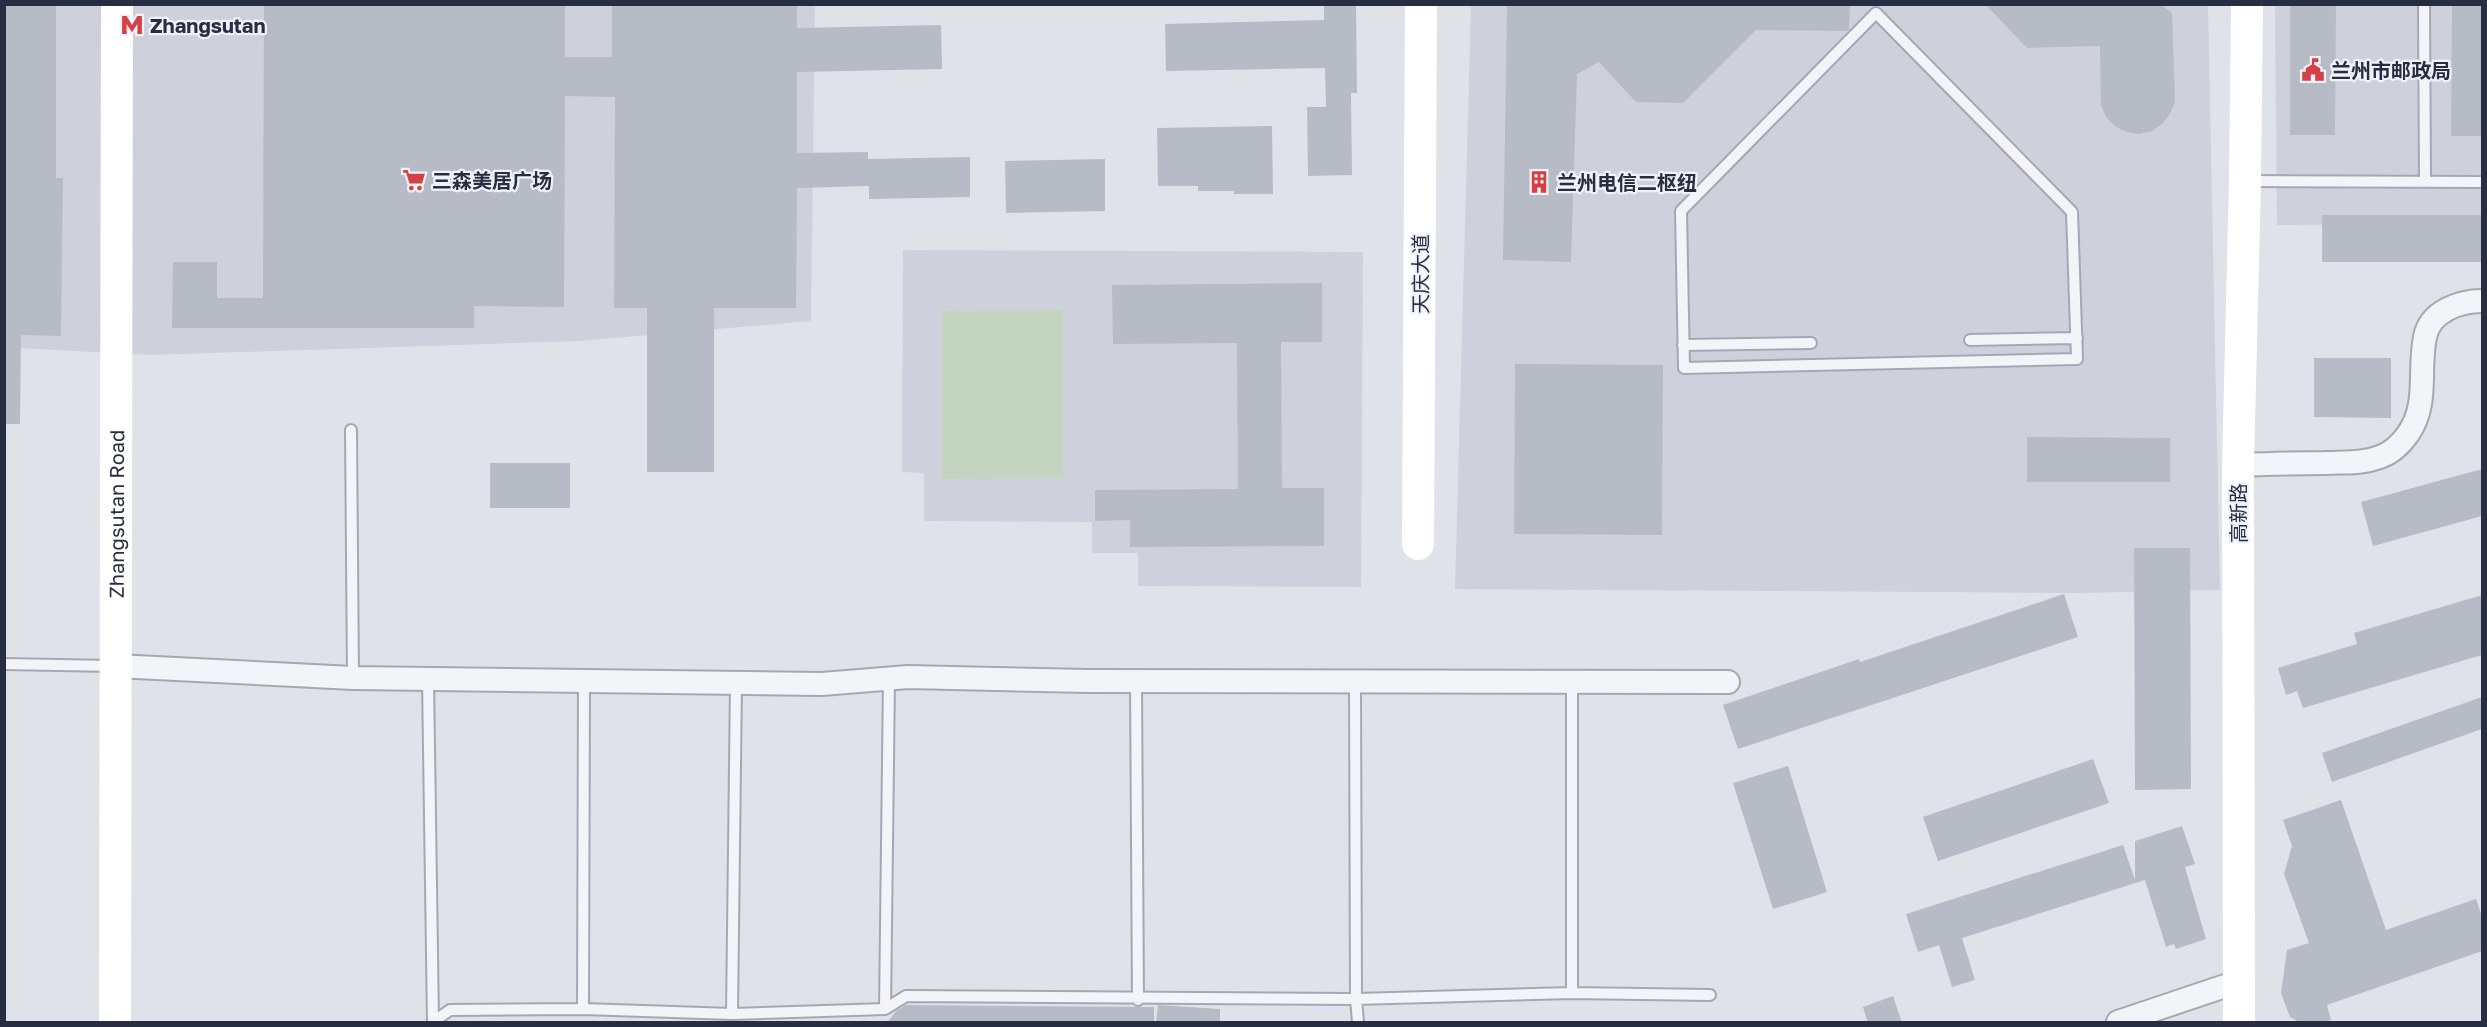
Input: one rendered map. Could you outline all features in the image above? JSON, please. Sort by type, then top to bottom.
[{"type":"street","name":"Zhangsutan Road","points":[[115,1023],[117,4]]},
{"type":"street","name":"天庆大道","points":[[1418,544],[1422,4]]},
{"type":"street","name":"高新路","points":[[2239,1023],[2238,465],[2247,4]]},
{"type":"street","points":[[2238,465],[2358,464],[2381,457],[2401,443],[2415,424],[2422,401],[2425,335],[2433,321],[2444,310],[2458,304],[2482,301]]},
{"type":"street","points":[[116,666],[354,678],[822,684],[888,679],[1728,682]]},
{"type":"street","points":[[2118,1023],[2240,981]]},
{"type":"lane","points":[[2424,4],[2425,182]]},
{"type":"lane","points":[[1876,9],[2072,212],[2077,338],[2077,359],[1684,368],[1681,212],[1876,9]]},
{"type":"lane","points":[[2245,180],[2482,182]]},
{"type":"lane","points":[[1970,340],[2077,338]]},
{"type":"lane","points":[[1683,345],[1811,343]]},
{"type":"lane","points":[[351,429],[354,678]]},
{"type":"lane","points":[[4,664],[116,666]]},
{"type":"lane","points":[[428,679],[433,1022]]},
{"type":"lane","points":[[885,1009],[888,679]]},
{"type":"lane","points":[[583,1009],[584,681]]},
{"type":"lane","points":[[1136,681],[1138,1000]]},
{"type":"lane","points":[[1355,681],[1358,1023]]},
{"type":"lane","points":[[1572,682],[1572,993]]},
{"type":"lane","points":[[732,1014],[736,683]]},
{"type":"lane","points":[[433,1022],[450,1010],[583,1009],[732,1014],[885,1009],[906,996],[1138,1000],[1356,999],[1572,993],[1710,995]]},
{"type":"shaded area","points":[[4,5],[815,5],[811,321],[580,341],[151,355],[18,348]]},
{"type":"shaded area","points":[[1471,5],[2208,5],[2220,590],[2081,593],[1455,589]]},
{"type":"shaded area","points":[[2275,5],[2482,5],[2482,224],[2277,225]]},
{"type":"shaded area","points":[[903,250],[1363,252],[1361,587],[1138,586],[1138,553],[1092,553],[1092,522],[924,521],[924,473],[902,472]]},
{"type":"green space","points":[[1063,310],[1063,478],[942,479],[942,311]]},
{"type":"building","points":[[4,4],[56,4],[56,178],[63,178],[61,336],[21,335],[20,424],[4,424]]},
{"type":"building","name":"三森美居广场","points":[[264,4],[565,4],[565,57],[612,57],[612,4],[797,4],[797,28],[941,25],[942,69],[797,72],[797,153],[868,152],[868,159],[970,157],[970,197],[869,199],[869,186],[797,188],[796,308],[714,308],[714,472],[647,472],[647,308],[614,308],[615,97],[565,96],[564,307],[474,306],[474,328],[172,328],[173,262],[217,262],[217,298],[263,298]]},
{"type":"building","points":[[1324,4],[1356,4],[1357,93],[1351,93],[1352,175],[1308,176],[1307,107],[1326,107],[1325,68],[1166,71],[1165,24],[1324,20]]},
{"type":"building","name":"兰州电信二枢纽","points":[[1507,4],[1850,4],[1847,31],[1756,30],[1683,103],[1636,102],[1599,62],[1577,74],[1571,262],[1503,260]]},
{"type":"building","points":[[1985,4],[2160,4],[2172,13],[2175,102],[2170,114],[2152,131],[2139,134],[2126,132],[2115,126],[2106,117],[2101,105],[2100,46],[2027,48]]},
{"type":"building","name":"兰州市邮政局","points":[[2290,4],[2336,4],[2335,135],[2290,135]]},
{"type":"building","points":[[2452,4],[2482,4],[2482,136],[2451,136]]},
{"type":"building","points":[[1272,126],[1273,194],[1198,191],[1198,186],[1158,186],[1157,128]]},
{"type":"building","points":[[1105,159],[1105,211],[1006,213],[1005,161]]},
{"type":"building","points":[[2322,215],[2482,215],[2482,262],[2322,262]]},
{"type":"building","points":[[1322,283],[1322,342],[1281,342],[1282,488],[1324,488],[1324,546],[1130,547],[1130,520],[1095,521],[1095,490],[1238,489],[1237,343],[1113,344],[1112,285]]},
{"type":"building","points":[[2314,358],[2391,358],[2391,418],[2314,417]]},
{"type":"building","points":[[1515,364],[1663,365],[1662,535],[1514,534]]},
{"type":"building","points":[[2027,437],[2170,438],[2170,482],[2027,482]]},
{"type":"building","points":[[490,463],[570,463],[570,508],[490,508]]},
{"type":"building","points":[[2482,469],[2482,516],[2373,546],[2361,502]]},
{"type":"building","points":[[2134,548],[2190,548],[2191,789],[2135,790]]},
{"type":"building","points":[[2064,594],[2078,637],[1738,749],[1723,705]]},
{"type":"building","points":[[2482,595],[2482,655],[2303,708],[2297,691],[2286,695],[2278,668],[2357,644],[2354,633]]},
{"type":"building","points":[[2482,697],[2482,729],[2332,782],[2322,753]]},
{"type":"building","points":[[2093,759],[2109,803],[1938,861],[1923,817]]},
{"type":"building","points":[[1788,766],[1827,892],[1773,909],[1733,783]]},
{"type":"building","points":[[2341,800],[2386,930],[2476,899],[2482,917],[2482,951],[2327,1005],[2331,1020],[2322,1023],[2301,1023],[2290,1017],[2281,993],[2287,950],[2309,943],[2284,874],[2292,846],[2283,820]]},
{"type":"building","points":[[2182,826],[2195,864],[2185,867],[2206,939],[2176,949],[2174,944],[2166,947],[2145,880],[1962,938],[1975,980],[1952,987],[1939,945],[1918,952],[1906,914],[2123,845],[2135,880],[2135,841]]},
{"type":"building","points":[[1893,996],[1902,1023],[1868,1023],[1863,1007]]},
{"type":"building","points":[[906,1005],[1154,1007],[1154,1023],[887,1023],[896,1011]]},
{"type":"building","points":[[1158,1005],[1220,1009],[1220,1023],[1156,1023]]},
{"type":"place","name":"Zhangsutan","points":[[132,25]]},
{"type":"place","name":"兰州市邮政局","points":[[2313,70]]},
{"type":"place","name":"三森美居广场","points":[[414,180]]},
{"type":"place","name":"兰州电信二枢纽","points":[[1539,182]]}]
